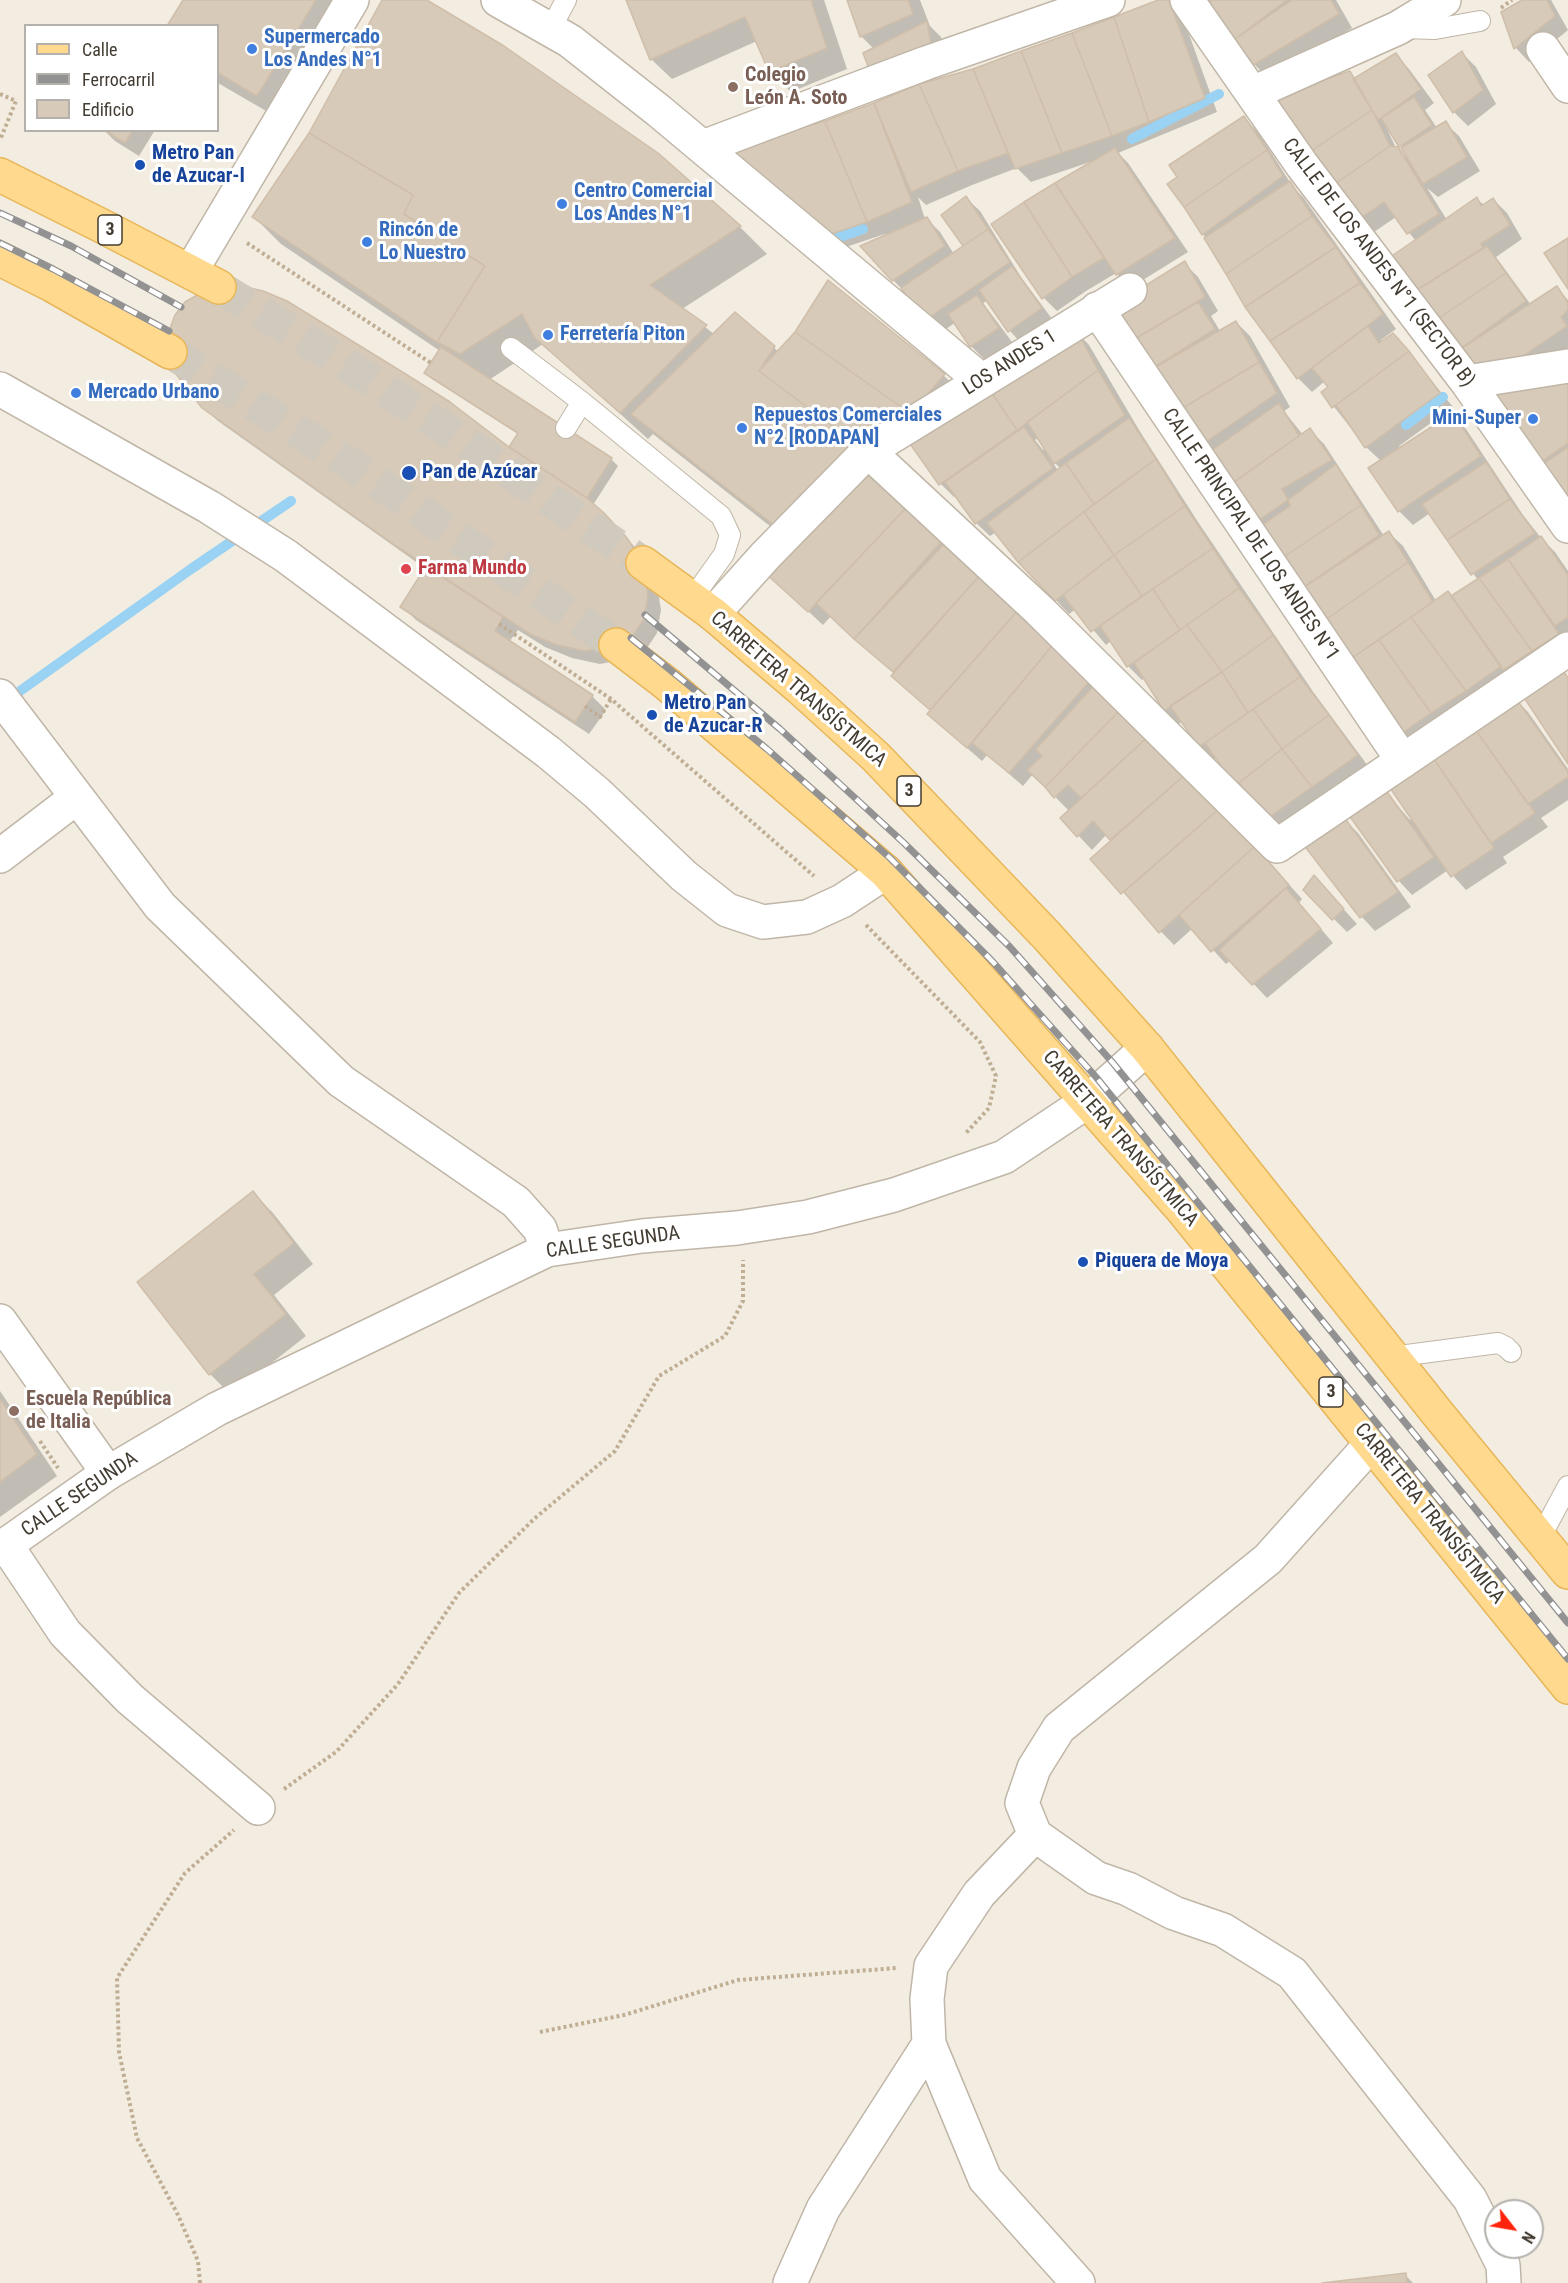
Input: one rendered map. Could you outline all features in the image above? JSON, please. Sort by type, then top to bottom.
[{"type":"main road","name":"3","points":[[0,175],[191,271],[219,288]]},
{"type":"main road","points":[[0,259],[52,285],[170,352]]},
{"type":"main road","name":"CARRETERA TRANSÍSTMICA","points":[[643,563],[702,607],[876,757],[1047,936],[1147,1048],[1392,1357],[1568,1572]]},
{"type":"main road","name":"CARRETERA TRANSÍSTMICA","points":[[616,645],[667,684],[886,872],[1182,1208],[1568,1687]]},
{"type":"street","points":[[191,271],[352,0]]},
{"type":"street","points":[[498,0],[570,41],[703,147],[982,381]]},
{"type":"street","points":[[703,147],[926,63],[1108,0]]},
{"type":"street","name":"CALLE DE LOS ANDES N°1 (SECTOR B)","points":[[1187,0],[1302,165],[1467,382],[1568,526]]},
{"type":"street","points":[[1253,93],[1398,28],[1444,0]]},
{"type":"street","points":[[1543,50],[1568,86]]},
{"type":"street","name":"LOS ANDES 1","points":[[702,607],[766,555],[868,451],[1130,290]]},
{"type":"street","name":"CALLE PRINCIPAL DE LOS ANDES N°1","points":[[1098,309],[1403,760]]},
{"type":"street","points":[[1467,382],[1568,366]]},
{"type":"street","points":[[0,389],[209,507],[294,562],[548,752],[597,793],[684,876],[727,910],[763,922],[807,917],[842,901],[886,872]]},
{"type":"street","points":[[868,451],[1039,610],[1276,846],[1568,649]]},
{"type":"street","points":[[0,696],[160,906],[341,1081],[516,1202],[540,1229],[546,1250]]},
{"type":"street","points":[[0,856],[77,797]]},
{"type":"street","name":"CALLE SEGUNDA","points":[[3,1547],[108,1473],[217,1409],[546,1250],[642,1236],[737,1228],[808,1217],[894,1195],[1004,1157],[1088,1101],[1147,1048]]},
{"type":"street","points":[[0,1321],[108,1473]]},
{"type":"street","points":[[1372,1443],[1268,1559],[1059,1728],[1034,1768],[1022,1803],[1035,1835],[1096,1878],[1128,1889],[1174,1913],[1223,1930],[1292,1973],[1470,2199],[1503,2265],[1504,2283]]},
{"type":"street","points":[[3,1547],[65,1633],[130,1699],[258,1808]]},
{"type":"street","points":[[1035,1835],[980,1893],[931,1966],[927,1999],[929,2044],[985,2179],[1078,2283]]},
{"type":"street","points":[[790,2283],[824,2209],[929,2044]]},
{"type":"lane","points":[[550,30],[566,0]]},
{"type":"lane","points":[[1398,28],[1435,29],[1480,21]]},
{"type":"lane","points":[[511,348],[582,402],[721,516],[730,535],[702,607]]},
{"type":"lane","points":[[566,428],[582,402]]},
{"type":"lane","points":[[1392,1357],[1498,1343],[1511,1352]]},
{"type":"lane","points":[[1540,1538],[1568,1486]]},
{"type":"path","points":[[0,94],[16,101],[0,140]]},
{"type":"path","points":[[219,225],[431,363]]},
{"type":"path","points":[[499,624],[611,699],[842,901]]},
{"type":"path","points":[[585,706],[600,717],[611,699]]},
{"type":"path","points":[[200,2283],[198,2261],[178,2215],[136,2138],[119,2052],[117,1978],[185,1874],[258,1808],[336,1752],[398,1684],[459,1593],[534,1519],[615,1451],[659,1376],[725,1336],[743,1301],[744,1264],[737,1228]]},
{"type":"path","points":[[540,2032],[624,2015],[738,1980],[931,1966]]},
{"type":"building","name":"Supermercado Los Andes N°1","points":[[183,0],[316,0],[257,96],[219,74],[219,24],[168,24]]},
{"type":"building","name":"Centro Comercial Los Andes N°1","points":[[382,0],[427,0],[504,46],[658,153],[741,226],[650,285],[707,325],[620,413],[535,338],[522,314],[460,354],[437,342],[485,266],[404,214],[413,195],[309,133]]},
{"type":"building","points":[[626,0],[811,0],[827,48],[769,72],[745,17],[650,60]]},
{"type":"building","points":[[847,0],[908,0],[913,14],[860,37]]},
{"type":"building","points":[[1158,0],[1169,0],[1205,98],[1149,122],[1114,17]]},
{"type":"building","points":[[1212,0],[1287,0],[1235,39],[1208,3]]},
{"type":"building","points":[[1292,0],[1331,0],[1339,14],[1253,65],[1235,39]]},
{"type":"building","points":[[1522,0],[1547,0],[1555,16],[1514,49],[1501,12]]},
{"type":"building","points":[[1114,17],[1149,122],[1112,136],[1072,33]]},
{"type":"building","points":[[927,21],[932,51],[872,77],[863,53]]},
{"type":"building","points":[[1072,33],[1112,136],[1062,153],[1021,51]]},
{"type":"building","points":[[1021,51],[1062,153],[1015,169],[973,69]]},
{"type":"building","points":[[1462,51],[1483,90],[1453,113],[1428,75]]},
{"type":"building","points":[[1396,53],[1421,89],[1378,120],[1353,79]]},
{"type":"building","points":[[973,69],[1008,153],[958,171],[919,84]]},
{"type":"building","points":[[1350,71],[1372,110],[1308,153],[1273,97]]},
{"type":"building","points":[[919,84],[958,171],[911,192],[874,103]]},
{"type":"building","points":[[1414,97],[1432,125],[1399,147],[1381,118]]},
{"type":"building","points":[[874,103],[912,202],[867,222],[825,121]]},
{"type":"building","points":[[1372,110],[1390,146],[1335,184],[1308,153]]},
{"type":"building","points":[[1244,116],[1267,150],[1184,207],[1167,184],[1177,177],[1169,165]]},
{"type":"building","points":[[825,121],[867,222],[822,237],[729,149]]},
{"type":"building","points":[[1446,121],[1467,157],[1423,184],[1401,148]]},
{"type":"building","points":[[107,132],[132,132],[125,143]]},
{"type":"building","name":"Rincón de Lo Nuestro","points":[[309,133],[413,195],[404,214],[485,266],[437,342],[252,217]]},
{"type":"building","points":[[1390,146],[1398,147],[1439,214],[1407,234],[1384,202],[1359,219],[1335,184]]},
{"type":"building","points":[[1115,148],[1175,238],[1116,275],[1055,183]]},
{"type":"building","points":[[1267,150],[1283,176],[1202,235],[1184,207]]},
{"type":"building","points":[[1290,181],[1312,216],[1226,274],[1204,238]]},
{"type":"building","points":[[1055,183],[1104,258],[1072,277],[1024,202]]},
{"type":"building","points":[[966,196],[988,229],[963,246],[941,215]]},
{"type":"building","points":[[1477,197],[1481,206],[1493,198],[1510,225],[1481,244],[1483,248],[1409,295],[1386,260]]},
{"type":"building","points":[[1024,202],[1072,277],[1042,299],[991,224]]},
{"type":"building","points":[[1312,216],[1336,247],[1245,307],[1226,274]]},
{"type":"building","points":[[927,217],[945,246],[892,281],[860,246]]},
{"type":"building","points":[[988,229],[1010,262],[924,321],[901,288]]},
{"type":"building","points":[[1568,238],[1568,289],[1544,253]]},
{"type":"building","points":[[1487,246],[1506,273],[1430,324],[1409,295]]},
{"type":"building","points":[[1336,247],[1360,283],[1270,341],[1245,307]]},
{"type":"building","points":[[1185,261],[1205,297],[1128,343],[1106,310]]},
{"type":"building","points":[[1012,266],[1042,308],[1008,332],[979,290]]},
{"type":"building","points":[[1506,273],[1526,301],[1453,354],[1430,324]]},
{"type":"building","points":[[828,280],[945,374],[911,414],[795,332]]},
{"type":"building","points":[[1360,283],[1383,314],[1297,379],[1270,341]]},
{"type":"building","points":[[241,286],[263,291],[287,301],[404,373],[450,402],[509,447],[587,498],[604,513],[627,538],[643,563],[648,595],[644,619],[631,638],[616,645],[585,651],[557,645],[530,634],[396,546],[202,408],[176,374],[170,352],[169,331],[175,315],[185,302],[219,287]]},
{"type":"building","points":[[1557,286],[1568,303],[1568,310],[1561,317],[1567,326],[1494,376],[1469,378],[1453,354]]},
{"type":"building","points":[[977,295],[999,328],[970,347],[948,314]]},
{"type":"building","points":[[1198,302],[1215,329],[1147,372],[1128,343]]},
{"type":"building","name":"Repuestos Comerciales N°2 [RODAPAN]","points":[[735,312],[775,346],[759,371],[854,442],[774,525],[631,414]]},
{"type":"building","points":[[1236,321],[1259,362],[1173,414],[1147,372]]},
{"type":"building","points":[[1368,326],[1379,343],[1393,333],[1409,351],[1332,408],[1321,392],[1328,387],[1312,368]]},
{"type":"building","points":[[1076,329],[1098,370],[1017,430],[987,386]]},
{"type":"building","points":[[795,332],[911,414],[854,442],[759,371]]},
{"type":"building","points":[[441,347],[612,458],[587,498],[509,447],[518,433],[424,373]]},
{"type":"building","points":[[1409,351],[1440,393],[1365,448],[1336,405]]},
{"type":"building","points":[[1259,362],[1277,393],[1197,448],[1173,414]]},
{"type":"building","points":[[1098,370],[1125,415],[1054,464],[1027,422]]},
{"type":"building","name":"Mini-Super","points":[[1568,383],[1568,443],[1531,469],[1481,394]]},
{"type":"building","points":[[987,386],[1017,430],[939,485],[906,438]]},
{"type":"building","points":[[1279,403],[1299,436],[1229,486],[1208,453]]},
{"type":"building","points":[[1453,413],[1481,456],[1398,512],[1368,468]]},
{"type":"building","points":[[1129,418],[1156,459],[1094,504],[1066,463]]},
{"type":"building","points":[[1024,427],[1053,468],[975,524],[945,482]]},
{"type":"building","points":[[1310,428],[1332,460],[1282,489],[1288,500],[1250,526],[1224,489]]},
{"type":"building","points":[[1568,447],[1568,509],[1536,469]]},
{"type":"building","points":[[1156,459],[1185,506],[1114,555],[1084,512]]},
{"type":"building","points":[[1486,462],[1510,499],[1447,540],[1422,504]]},
{"type":"building","points":[[1066,463],[1094,504],[1018,562],[987,523]]},
{"type":"building","points":[[1336,464],[1361,505],[1275,563],[1255,530],[1290,506],[1288,500]]},
{"type":"building","points":[[862,470],[906,508],[808,612],[765,573]]},
{"type":"building","points":[[1510,499],[1535,533],[1471,575],[1447,540]]},
{"type":"building","points":[[1361,505],[1379,535],[1295,593],[1275,563]]},
{"type":"building","points":[[1185,506],[1213,548],[1142,596],[1114,555]]},
{"type":"building","points":[[906,508],[942,541],[854,639],[816,603]]},
{"type":"building","points":[[1084,512],[1114,555],[1055,601],[1018,562]]},
{"type":"building","points":[[1389,531],[1408,562],[1317,626],[1295,593]]},
{"type":"building","points":[[1541,536],[1568,575],[1568,617],[1555,626],[1508,559]]},
{"type":"building","points":[[945,543],[981,574],[893,672],[854,639]]},
{"type":"building","points":[[1213,548],[1239,588],[1180,630],[1153,589]]},
{"type":"building","points":[[1114,555],[1142,596],[1091,632],[1063,595]]},
{"type":"building","points":[[1508,559],[1559,634],[1532,651],[1479,578]]},
{"type":"building","points":[[1408,562],[1433,602],[1343,664],[1317,626]]},
{"type":"building","points":[[426,566],[503,617],[495,631],[593,695],[575,722],[400,607]]},
{"type":"building","points":[[981,574],[1019,609],[930,710],[891,676]]},
{"type":"building","points":[[1479,578],[1532,651],[1503,670],[1451,596]]},
{"type":"building","points":[[1239,588],[1273,635],[1222,672],[1187,625]]},
{"type":"building","points":[[1153,589],[1180,630],[1127,667],[1100,626]]},
{"type":"building","points":[[1448,591],[1501,666],[1466,691],[1411,617]]},
{"type":"building","points":[[1019,609],[1056,641],[967,748],[927,714]]},
{"type":"building","points":[[1411,617],[1466,691],[1431,713],[1379,640]]},
{"type":"building","points":[[1187,625],[1222,672],[1164,711],[1134,663]]},
{"type":"building","points":[[1273,635],[1300,677],[1248,713],[1222,672]]},
{"type":"building","points":[[1379,640],[1431,713],[1395,738],[1343,664]]},
{"type":"building","points":[[1056,641],[1094,676],[1009,773],[972,743]]},
{"type":"building","points":[[1563,670],[1568,678],[1568,764],[1523,696]]},
{"type":"building","points":[[1222,672],[1248,713],[1199,747],[1170,706]]},
{"type":"building","points":[[1300,677],[1329,715],[1282,749],[1253,709]]},
{"type":"building","points":[[1100,679],[1125,705],[1045,787],[1027,770],[1042,756],[1036,749]]},
{"type":"building","points":[[1515,697],[1568,772],[1568,777],[1528,804],[1472,725]]},
{"type":"building","points":[[1125,705],[1151,734],[1081,798],[1068,785],[1054,798],[1045,787]]},
{"type":"building","points":[[1253,709],[1282,749],[1235,786],[1205,743]]},
{"type":"building","points":[[1329,715],[1358,755],[1312,787],[1282,749]]},
{"type":"building","points":[[1472,725],[1535,813],[1491,843],[1432,756]]},
{"type":"building","points":[[1151,734],[1188,772],[1110,840],[1093,821],[1077,837],[1060,818]]},
{"type":"building","points":[[1282,749],[1312,787],[1268,818],[1239,783]]},
{"type":"building","points":[[1432,756],[1494,848],[1451,877],[1388,785]]},
{"type":"building","points":[[1188,772],[1220,808],[1121,894],[1090,859]]},
{"type":"building","points":[[1385,789],[1434,857],[1397,882],[1348,814]]},
{"type":"building","points":[[1220,808],[1255,846],[1159,933],[1124,892]]},
{"type":"building","points":[[1344,817],[1398,892],[1360,918],[1303,844]]},
{"type":"building","points":[[1255,846],[1289,885],[1211,952],[1179,915]]},
{"type":"building","points":[[1314,875],[1344,909],[1332,920],[1303,890]]},
{"type":"building","points":[[1286,888],[1321,929],[1252,985],[1219,950]]},
{"type":"building","points":[[253,1191],[294,1243],[254,1274],[286,1314],[209,1375],[137,1282]]},
{"type":"building","points":[[0,1399],[37,1454],[0,1482]]},
{"type":"building","points":[[1406,2273],[1407,2283],[1322,2283]]},
{"type":"waterway","points":[[1132,139],[1219,94]]},
{"type":"waterway","points":[[837,238],[863,229]]},
{"type":"waterway","points":[[1406,425],[1443,397]]},
{"type":"waterway","points":[[6,701],[291,501]]},
{"type":"tunnel","points":[[219,287],[455,435],[643,563]]},
{"type":"tunnel","points":[[170,352],[352,465],[616,645]]},
{"type":"railway","points":[[0,213],[71,246],[181,307]]},
{"type":"railway","points":[[0,243],[169,331]]},
{"type":"railway","points":[[645,615],[780,729],[904,843],[1010,947],[1113,1063],[1568,1623]]},
{"type":"railway","points":[[631,638],[767,749],[890,858],[993,962],[1096,1077],[1568,1659]]},
{"type":"place","name":"Supermercado Los Andes N°1","points":[[252,49]]},
{"type":"place","name":"Colegio León A. Soto","points":[[733,87]]},
{"type":"place","name":"Metro Pan de Azucar-I","points":[[140,165]]},
{"type":"place","name":"Centro Comercial Los Andes N°1","points":[[562,204]]},
{"type":"place","name":"Rincón de Lo Nuestro","points":[[367,242]]},
{"type":"place","name":"Ferretería Piton","points":[[548,335]]},
{"type":"place","name":"Mercado Urbano","points":[[76,393]]},
{"type":"place","name":"Mini-Super","points":[[1533,419]]},
{"type":"place","name":"Repuestos Comerciales N°2 [RODAPAN]","points":[[742,428]]},
{"type":"place","name":"Pan de Azúcar","points":[[409,473]]},
{"type":"place","name":"Farma Mundo","points":[[406,569]]},
{"type":"place","name":"Metro Pan de Azucar-R","points":[[652,715]]},
{"type":"place","name":"Piquera de Moya","points":[[1083,1262]]},
{"type":"place","name":"Escuela República de Italia","points":[[14,1411]]}]
